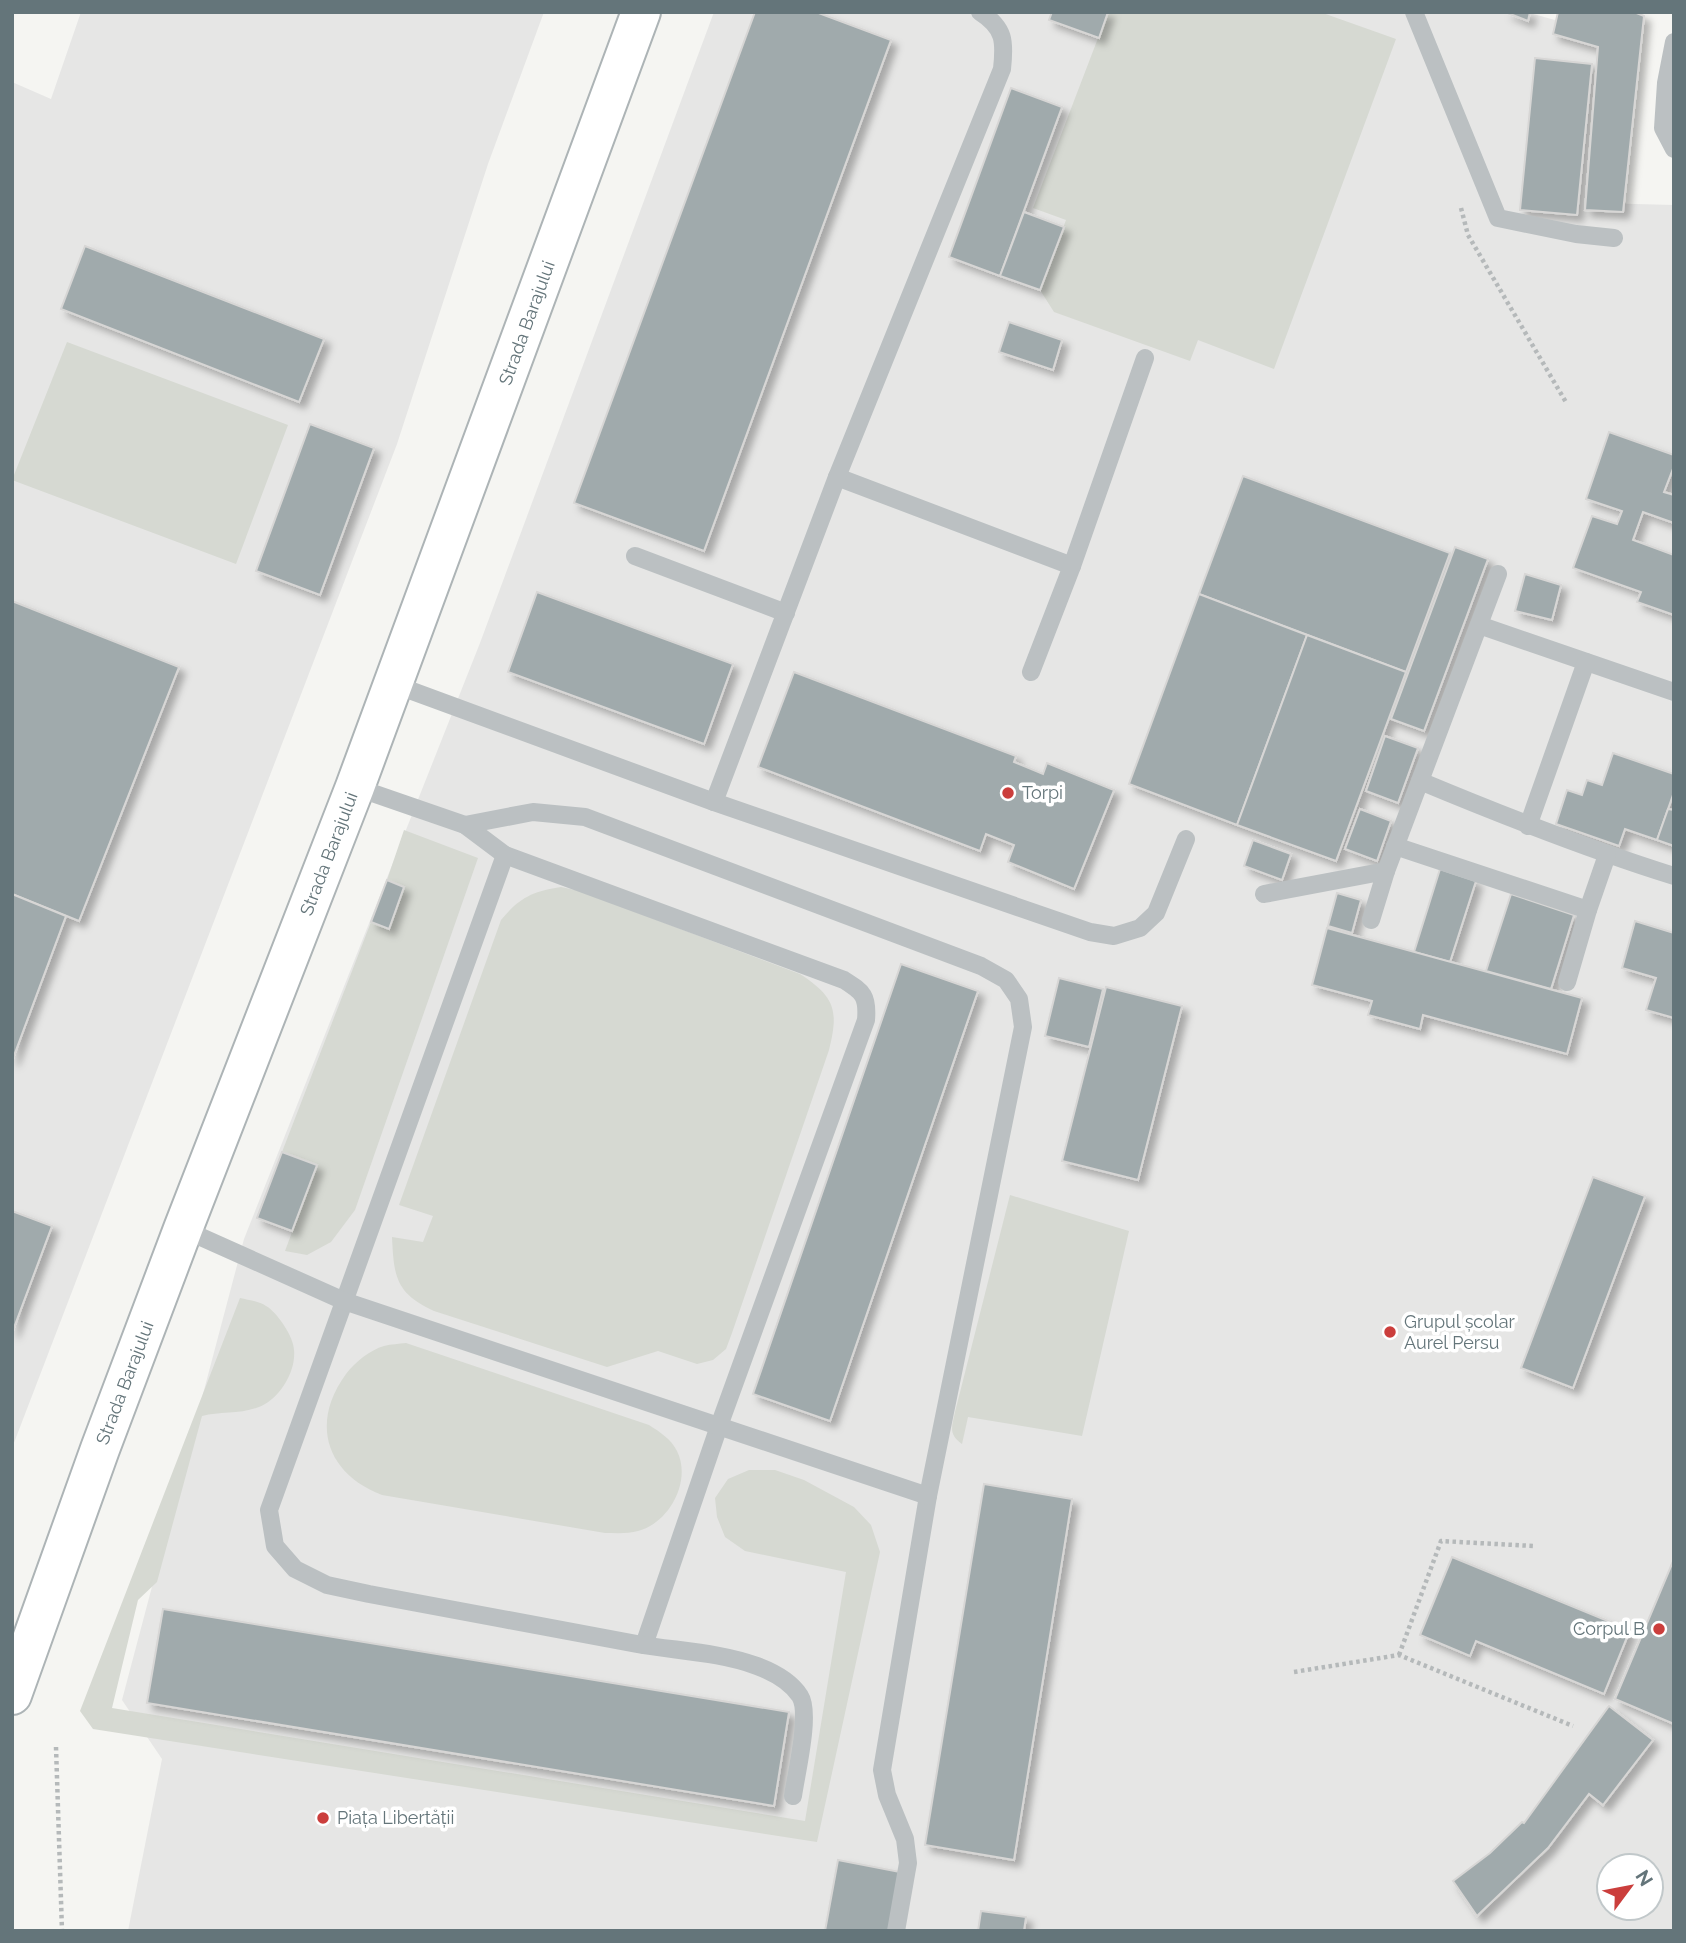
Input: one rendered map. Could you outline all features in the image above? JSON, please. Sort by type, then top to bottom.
[{"type":"main road","name":"Strada Barajului","points":[[12,1695],[100,1449],[355,787],[641,12]]},
{"type":"lane","points":[[715,802],[837,477],[1002,69],[1004,42],[992,19],[980,12]]},
{"type":"lane","points":[[1414,12],[1498,218],[1576,234],[1614,238]]},
{"type":"lane","points":[[1674,42],[1666,83],[1663,128],[1674,149]]},
{"type":"lane","points":[[1031,672],[1072,566],[1145,358]]},
{"type":"lane","points":[[837,477],[1072,566]]},
{"type":"lane","points":[[635,556],[786,613]]},
{"type":"lane","points":[[1371,920],[1395,846],[1498,573]]},
{"type":"lane","points":[[1479,625],[1674,692]]},
{"type":"lane","points":[[1528,826],[1586,662]]},
{"type":"lane","points":[[393,684],[715,802],[1090,932],[1114,936],[1140,928],[1156,914],[1186,839]]},
{"type":"lane","points":[[1420,781],[1528,826],[1674,876]]},
{"type":"lane","points":[[355,787],[465,825],[505,855],[844,980],[859,990],[867,1003],[866,1020],[719,1426],[644,1645]]},
{"type":"lane","points":[[465,825],[533,812],[585,817],[981,965],[1006,979],[1019,999],[1023,1027],[928,1496],[882,1770],[887,1795],[905,1839],[908,1863],[896,1931]]},
{"type":"lane","points":[[1395,846],[1588,910]]},
{"type":"lane","points":[[505,855],[269,1510],[275,1546],[295,1569],[327,1585],[644,1645],[734,1659],[783,1679],[803,1700],[805,1720],[793,1796]]},
{"type":"lane","points":[[1567,982],[1607,855]]},
{"type":"lane","points":[[1264,894],[1386,871]]},
{"type":"lane","points":[[183,1229],[344,1301],[928,1496]]},
{"type":"path","points":[[1458,196],[1468,235],[1567,404]]},
{"type":"path","points":[[1399,1655],[1441,1541],[1533,1546]]},
{"type":"path","points":[[1294,1672],[1399,1655],[1573,1726]]},
{"type":"path","points":[[56,1747],[62,1931]]},
{"type":"shaded area","points":[[81,12],[544,12],[488,164],[397,444],[12,1448],[12,82],[51,99]]},
{"type":"shaded area","points":[[714,12],[1526,12],[1609,35],[1598,203],[1674,205],[1674,1931],[128,1931],[162,1759],[122,1700],[244,1239],[480,643]]},
{"type":"shaded area","points":[[1108,12],[1320,12],[1396,39],[1274,369],[1198,340],[1190,361],[1054,312],[1040,290],[1066,220],[1033,208]]},
{"type":"shaded area","points":[[67,342],[288,425],[236,564],[12,480]]},
{"type":"shaded area","points":[[404,830],[478,858],[355,1210],[331,1242],[307,1255],[285,1251],[317,1165],[282,1152],[371,922],[389,928],[404,887],[387,880]]},
{"type":"shaded area","points":[[561,887],[580,891],[800,974],[821,990],[831,1006],[834,1024],[829,1050],[732,1333],[726,1349],[713,1360],[697,1364],[658,1351],[607,1367],[434,1311],[404,1290],[396,1273],[392,1237],[423,1242],[433,1216],[399,1205],[501,920],[527,897]]},
{"type":"shaded area","points":[[1010,1195],[1129,1231],[1082,1436],[968,1417],[962,1444],[953,1433],[953,1422]]},
{"type":"shaded area","points":[[240,1298],[263,1304],[280,1319],[293,1345],[293,1365],[282,1388],[265,1404],[250,1410],[202,1416],[157,1582],[138,1600],[112,1708],[805,1821],[846,1572],[745,1551],[725,1537],[717,1517],[715,1498],[728,1479],[749,1470],[775,1470],[804,1480],[854,1507],[871,1525],[880,1552],[817,1842],[93,1729],[80,1711]]},
{"type":"shaded area","points":[[406,1343],[649,1425],[668,1439],[677,1451],[682,1475],[675,1499],[668,1510],[649,1526],[630,1533],[605,1533],[382,1495],[363,1486],[348,1474],[330,1445],[327,1428],[329,1411],[335,1392],[358,1361],[379,1348]]},
{"type":"building","points":[[755,12],[816,12],[891,40],[704,551],[574,503]]},
{"type":"building","points":[[1052,12],[1108,12],[1099,38],[1049,20]]},
{"type":"building","points":[[1505,12],[1530,12],[1528,21]]},
{"type":"building","points":[[1558,12],[1634,12],[1644,16],[1623,212],[1585,210],[1598,47],[1553,34]]},
{"type":"building","points":[[1535,58],[1592,64],[1577,215],[1520,210]]},
{"type":"building","points":[[1011,88],[1062,107],[1000,276],[949,257]]},
{"type":"building","points":[[1024,212],[1064,227],[1040,290],[1000,276]]},
{"type":"building","points":[[85,246],[324,339],[299,402],[61,309]]},
{"type":"building","points":[[1009,322],[1062,340],[1053,370],[999,352]]},
{"type":"building","points":[[310,424],[374,448],[320,595],[256,571]]},
{"type":"building","points":[[1609,432],[1674,455],[1674,466],[1664,492],[1674,495],[1674,523],[1643,512],[1633,540],[1674,555],[1674,615],[1637,602],[1641,592],[1573,568],[1592,516],[1617,524],[1622,511],[1586,499]]},
{"type":"building","points":[[1243,476],[1450,553],[1406,672],[1199,594]]},
{"type":"building","points":[[1455,547],[1488,559],[1424,731],[1391,719]]},
{"type":"building","points":[[1525,574],[1561,585],[1552,620],[1515,611]]},
{"type":"building","points":[[537,592],[733,664],[704,744],[508,672]]},
{"type":"building","points":[[1199,594],[1307,635],[1237,825],[1129,784]]},
{"type":"building","points":[[12,601],[179,667],[79,921],[12,894]]},
{"type":"building","points":[[1307,635],[1406,672],[1336,861],[1237,825]]},
{"type":"building","points":[[794,672],[1016,756],[1014,762],[1043,774],[1047,763],[1114,790],[1074,889],[1008,862],[1014,845],[986,834],[980,851],[758,767]]},
{"type":"building","points":[[1385,736],[1418,748],[1398,803],[1366,791]]},
{"type":"building","points":[[1613,753],[1674,774],[1674,792],[1657,840],[1625,829],[1619,846],[1556,824],[1567,790],[1582,795],[1587,780],[1602,785]]},
{"type":"building","points":[[1360,809],[1391,821],[1377,861],[1345,849]]},
{"type":"building","points":[[1668,809],[1674,810],[1674,846],[1657,840]]},
{"type":"building","points":[[1253,840],[1291,854],[1282,880],[1244,866]]},
{"type":"building","points":[[1440,869],[1476,881],[1450,962],[1414,952]]},
{"type":"building","points":[[387,880],[404,887],[389,929],[371,922]]},
{"type":"building","points":[[1337,893],[1361,900],[1352,933],[1328,926]]},
{"type":"building","points":[[12,894],[66,916],[12,1061]]},
{"type":"building","points":[[1511,894],[1574,915],[1551,989],[1486,971]]},
{"type":"building","points":[[1635,921],[1674,933],[1674,1018],[1646,1010],[1656,978],[1622,968]]},
{"type":"building","points":[[1327,928],[1582,998],[1567,1054],[1423,1015],[1420,1029],[1368,1015],[1372,1001],[1312,985]]},
{"type":"building","points":[[901,964],[978,991],[830,1421],[753,1394]]},
{"type":"building","points":[[1059,978],[1103,989],[1089,1047],[1045,1036]]},
{"type":"building","points":[[1106,987],[1182,1006],[1138,1180],[1062,1161]]},
{"type":"building","points":[[282,1152],[317,1165],[292,1231],[257,1218]]},
{"type":"building","points":[[1593,1177],[1645,1196],[1573,1388],[1521,1368]]},
{"type":"building","points":[[12,1211],[52,1226],[12,1333]]},
{"type":"building","points":[[984,1484],[1072,1499],[1014,1860],[925,1845]]},
{"type":"building","points":[[1452,1557],[1630,1630],[1604,1694],[1476,1641],[1470,1656],[1420,1635]]},
{"type":"building","name":"Corpul B","points":[[1674,1559],[1674,1724],[1615,1699]]},
{"type":"building","points":[[163,1609],[789,1712],[774,1806],[147,1703]]},
{"type":"building","points":[[1609,1706],[1653,1740],[1603,1805],[1589,1794],[1548,1848],[1477,1916],[1453,1881],[1524,1823]]},
{"type":"building","points":[[838,1860],[900,1872],[889,1931],[825,1931]]},
{"type":"building","points":[[981,1911],[1026,1917],[1024,1931],[978,1931]]},
{"type":"place","name":"Torpi","points":[[1008,793]]},
{"type":"place","name":"Grupul școlar Aurel Persu","points":[[1390,1332]]},
{"type":"place","name":"Corpul B","points":[[1659,1629]]},
{"type":"place","name":"Piața Libertății","points":[[323,1818]]}]
